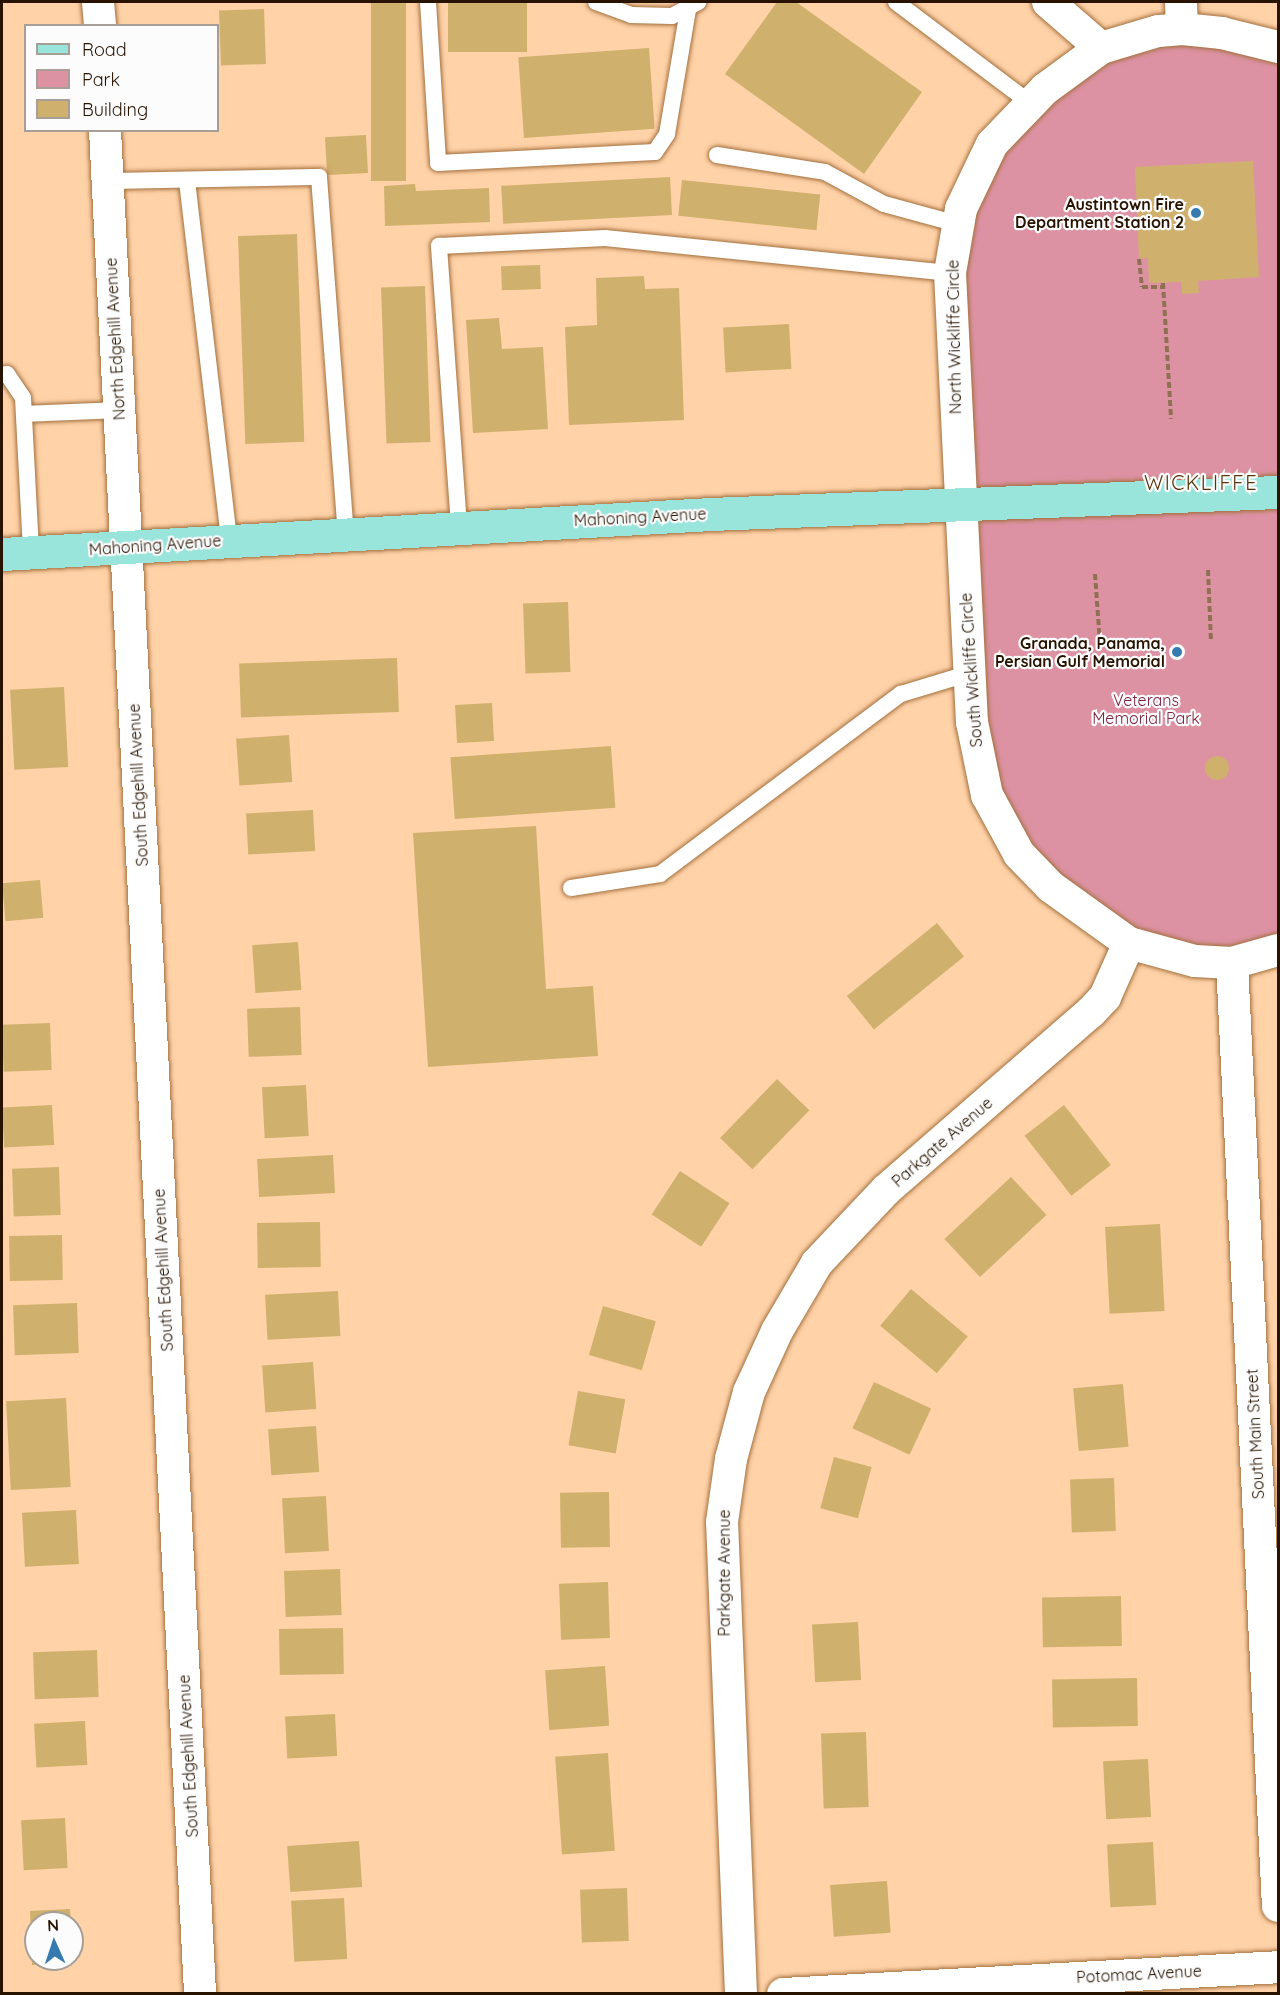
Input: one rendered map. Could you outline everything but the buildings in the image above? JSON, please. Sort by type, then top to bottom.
[{"type":"main road","name":"Mahoning Avenue","points":[[16,553],[459,526],[1278,492]]},
{"type":"street","points":[[98,2],[100,24]]},
{"type":"street","points":[[1048,2],[1101,48]]},
{"type":"street","name":"North Wickliffe Circle","points":[[961,505],[950,273],[957,224],[970,184],[992,144],[1030,103],[1101,48],[1158,31],[1181,15],[1277,42]]},
{"type":"street","name":"North Edgehill Avenue","points":[[105,132],[126,547]]},
{"type":"street","name":"South Wickliffe Circle","points":[[961,505],[970,673],[978,761],[987,795],[1009,838],[1051,887],[1129,943],[1170,957],[1232,963],[1278,950]]},
{"type":"street","name":"South Edgehill Avenue","points":[[126,547],[200,1994]]},
{"type":"street","name":"Parkgate Avenue","points":[[741,1994],[722,1522],[730,1458],[749,1392],[777,1331],[818,1263],[886,1190],[1091,1012],[1105,997],[1129,943]]},
{"type":"street","name":"South Main Street","points":[[1232,963],[1278,1906]]},
{"type":"street","name":"Potomac Avenue","points":[[783,1994],[1278,1967]]},
{"type":"lane","points":[[428,2],[438,163],[655,152],[668,134],[693,6]]},
{"type":"lane","points":[[596,2],[630,15],[672,16],[693,6]]},
{"type":"lane","points":[[896,2],[1030,103]]},
{"type":"lane","points":[[717,155],[825,172],[885,204],[957,224]]},
{"type":"lane","points":[[107,181],[319,177],[346,532]]},
{"type":"lane","points":[[187,181],[229,539]]},
{"type":"lane","points":[[459,526],[439,246],[605,238],[950,273]]},
{"type":"lane","points":[[2,375],[7,374],[23,398],[16,553]]},
{"type":"lane","points":[[24,414],[119,410]]},
{"type":"lane","points":[[571,888],[660,874],[901,694],[970,673]]},
{"type":"path","points":[[1139,259],[1142,287],[1163,285],[1171,419]]},
{"type":"path","points":[[1208,570],[1211,642]]},
{"type":"path","points":[[1095,574],[1100,643]]},
{"type":"green space","name":"Veterans Memorial Park","points":[[1158,31],[1278,47],[1278,950],[1195,961],[1069,902],[987,795],[950,273],[1007,125]]},
{"type":"place","name":"Austintown Fire Department Station 2","points":[[1196,213]]},
{"type":"place","name":"Granada, Panama, Persian Gulf Memorial","points":[[1177,652]]},
{"type":"district","name":"WICKLIFFE","points":[[1201,482]]}]
